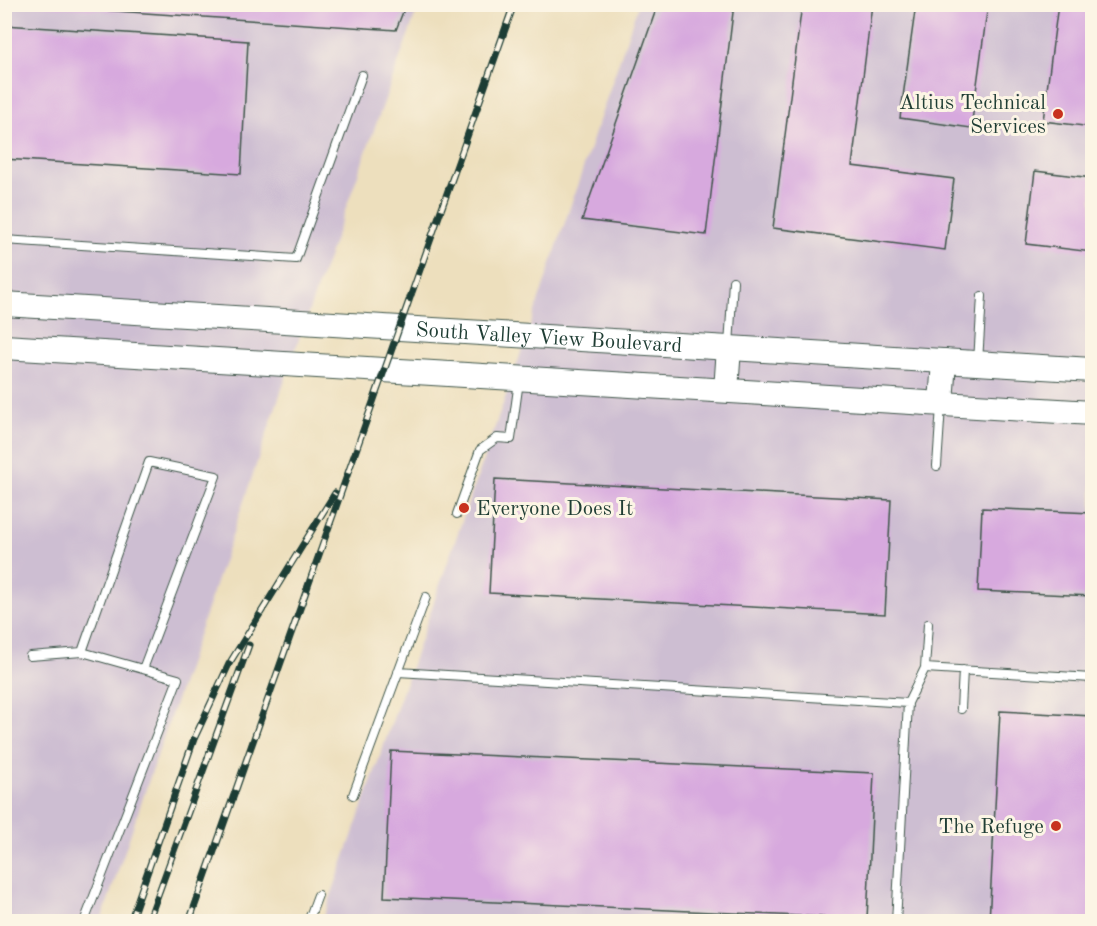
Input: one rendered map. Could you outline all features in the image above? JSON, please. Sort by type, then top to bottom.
[{"type":"main road","name":"South Valley View Boulevard","points":[[4,304],[1092,370]]},
{"type":"main road","name":"South Valley View Boulevard","points":[[4,347],[1092,413]]},
{"type":"main road","points":[[726,390],[729,348]]},
{"type":"main road","points":[[941,403],[944,361]]},
{"type":"lane","points":[[4,240],[296,259],[362,75]]},
{"type":"lane","points":[[729,348],[733,281]]},
{"type":"lane","points":[[978,363],[982,296]]},
{"type":"lane","points":[[457,514],[480,450],[497,438],[511,439],[520,377]]},
{"type":"lane","points":[[938,466],[941,403]]},
{"type":"lane","points":[[82,652],[149,462],[216,476],[143,669]]},
{"type":"lane","points":[[353,795],[426,597]]},
{"type":"lane","points":[[896,921],[908,703],[925,668],[928,624]]},
{"type":"lane","points":[[30,656],[82,652],[178,679],[84,921]]},
{"type":"lane","points":[[925,668],[1092,678]]},
{"type":"lane","points":[[961,710],[963,670]]},
{"type":"lane","points":[[398,672],[908,703]]},
{"type":"lane","points":[[308,921],[318,895]]},
{"type":"lane","points":[[4,919],[35,921]]},
{"type":"shaded area","points":[[5,5],[419,5],[302,330],[101,921],[5,922]]},
{"type":"shaded area","points":[[638,5],[1092,5],[1092,921],[322,922],[525,341]]},
{"type":"building","points":[[12,4],[406,4],[396,30]]},
{"type":"building","points":[[658,4],[734,4],[706,235],[582,220]]},
{"type":"building","points":[[802,4],[872,4],[852,166],[954,179],[945,250],[773,228]]},
{"type":"building","points":[[916,4],[988,4],[971,128],[900,118]]},
{"type":"building","points":[[1058,4],[1092,4],[1092,127],[1043,121]]},
{"type":"building","points":[[4,25],[248,41],[241,174],[4,159]]},
{"type":"building","points":[[1035,171],[1092,178],[1092,252],[1026,244]]},
{"type":"building","points":[[495,479],[891,500],[885,614],[489,593]]},
{"type":"building","points":[[982,508],[1092,513],[1092,596],[978,591]]},
{"type":"building","points":[[1000,711],[1092,716],[1092,922],[989,922]]},
{"type":"building","points":[[391,751],[874,773],[867,919],[384,897]]},
{"type":"railway","points":[[189,922],[514,4]]},
{"type":"railway","points":[[130,922],[194,739],[229,664],[335,493]]},
{"type":"railway","points":[[148,922],[249,645]]},
{"type":"place","name":"Altius Technical Services","points":[[1058,114]]},
{"type":"place","name":"Everyone Does It","points":[[464,508]]},
{"type":"place","name":"The Refuge","points":[[1056,826]]}]
